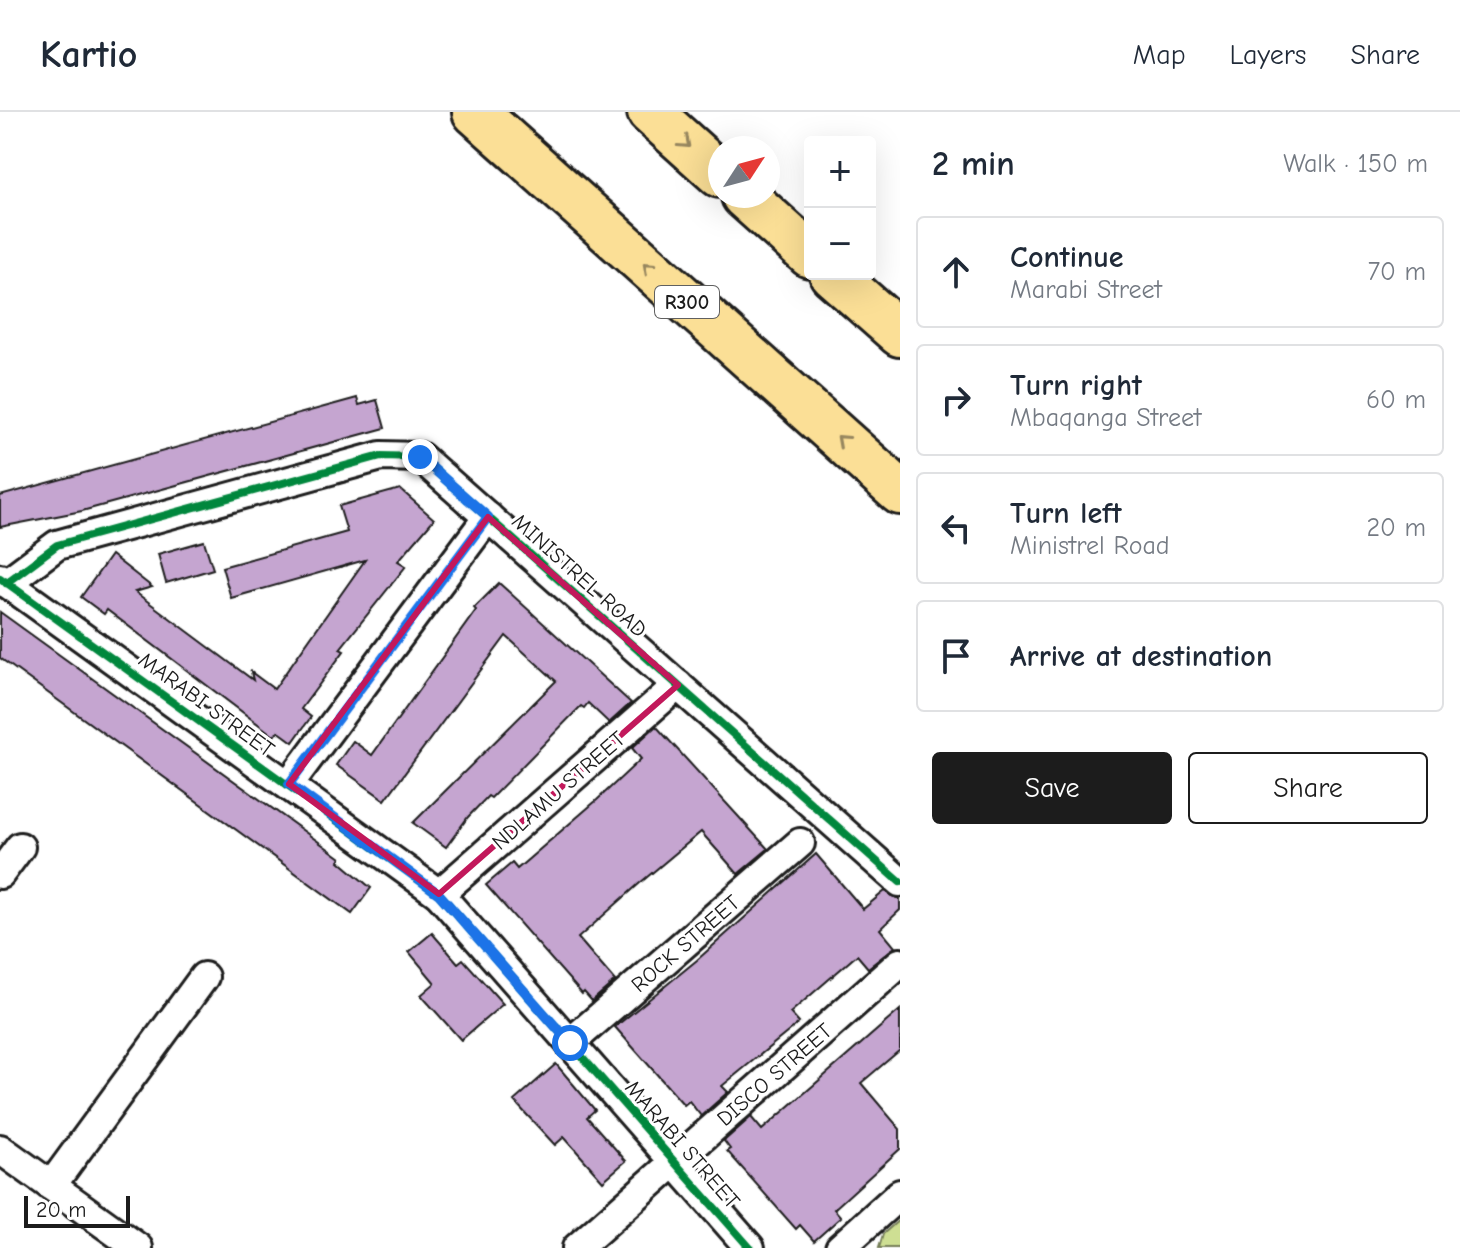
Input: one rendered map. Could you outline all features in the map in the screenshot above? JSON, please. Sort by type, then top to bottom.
[{"type":"highway","name":"R300","points":[[475,112],[900,492]]},
{"type":"highway","points":[[650,112],[708,164]]},
{"type":"highway","points":[[757,208],[804,250]]},
{"type":"highway","points":[[839,280],[900,334]]},
{"type":"street","name":"MINISTREL ROAD","points":[[3,580],[57,545],[381,456],[420,457],[900,882]]},
{"type":"street","points":[[289,784],[488,517]]},
{"type":"street","name":"MARABI STREET","points":[[3,580],[439,894],[750,1248]]},
{"type":"street","name":"NDLAMU STREET","points":[[439,894],[678,685]]},
{"type":"street","name":"ROCK STREET","points":[[570,1043],[800,843]]},
{"type":"street","points":[[0,874],[20,847]]},
{"type":"street","name":"DISCO STREET","points":[[577,1248],[900,963]]},
{"type":"street","points":[[51,1186],[204,977]]},
{"type":"street","points":[[0,1149],[138,1248]]},
{"type":"street","points":[[840,1248],[900,1194]]},
{"type":"highlighted area","points":[[488,517],[678,685],[439,894],[289,784]]},
{"type":"green space","points":[[900,1219],[900,1248],[879,1248],[883,1234]]},
{"type":"building","points":[[357,398],[359,405],[377,400],[385,428],[82,511],[0,527],[0,496]]},
{"type":"building","points":[[400,489],[434,519],[398,561],[406,566],[340,649],[344,651],[301,709],[311,717],[293,742],[278,731],[274,736],[107,610],[104,614],[81,597],[111,555],[152,587],[135,592],[253,680],[251,672],[274,689],[365,560],[231,598],[222,567],[347,532],[339,506]]},
{"type":"building","points":[[204,541],[213,569],[166,583],[158,554]]},
{"type":"building","points":[[499,583],[631,703],[609,723],[588,703],[584,708],[581,706],[491,798],[488,796],[446,847],[413,823],[556,681],[506,636],[385,800],[336,765],[353,741],[372,755],[476,610],[474,608]]},
{"type":"building","points":[[0,612],[341,858],[339,861],[371,888],[352,914],[0,658]]},
{"type":"building","points":[[656,726],[768,849],[738,874],[701,832],[640,883],[578,938],[615,981],[592,1001],[584,992],[582,994],[486,885],[512,863],[517,869],[641,759],[632,748]]},
{"type":"building","points":[[816,854],[863,909],[885,891],[900,899],[900,910],[880,929],[895,947],[868,968],[857,955],[790,1013],[799,1023],[722,1086],[728,1092],[701,1116],[689,1101],[684,1105],[615,1027],[697,960]]},
{"type":"building","points":[[432,933],[458,963],[463,959],[503,1004],[461,1040],[421,995],[435,983],[409,952]]},
{"type":"building","points":[[900,1010],[900,1050],[861,1083],[900,1129],[900,1149],[834,1209],[841,1217],[814,1241],[800,1225],[796,1229],[727,1151],[730,1149],[724,1141],[751,1117],[762,1130]]},
{"type":"building","points":[[556,1064],[595,1110],[587,1117],[626,1161],[603,1181],[564,1137],[555,1145],[514,1101]]},
{"type":"cycle path","points":[[6,583],[57,545],[381,456],[420,457],[900,882]]},
{"type":"cycle path","points":[[0,578],[439,894],[750,1248]]},
{"type":"route","points":[[420,457],[488,517],[289,784],[439,894],[570,1043]]}]
